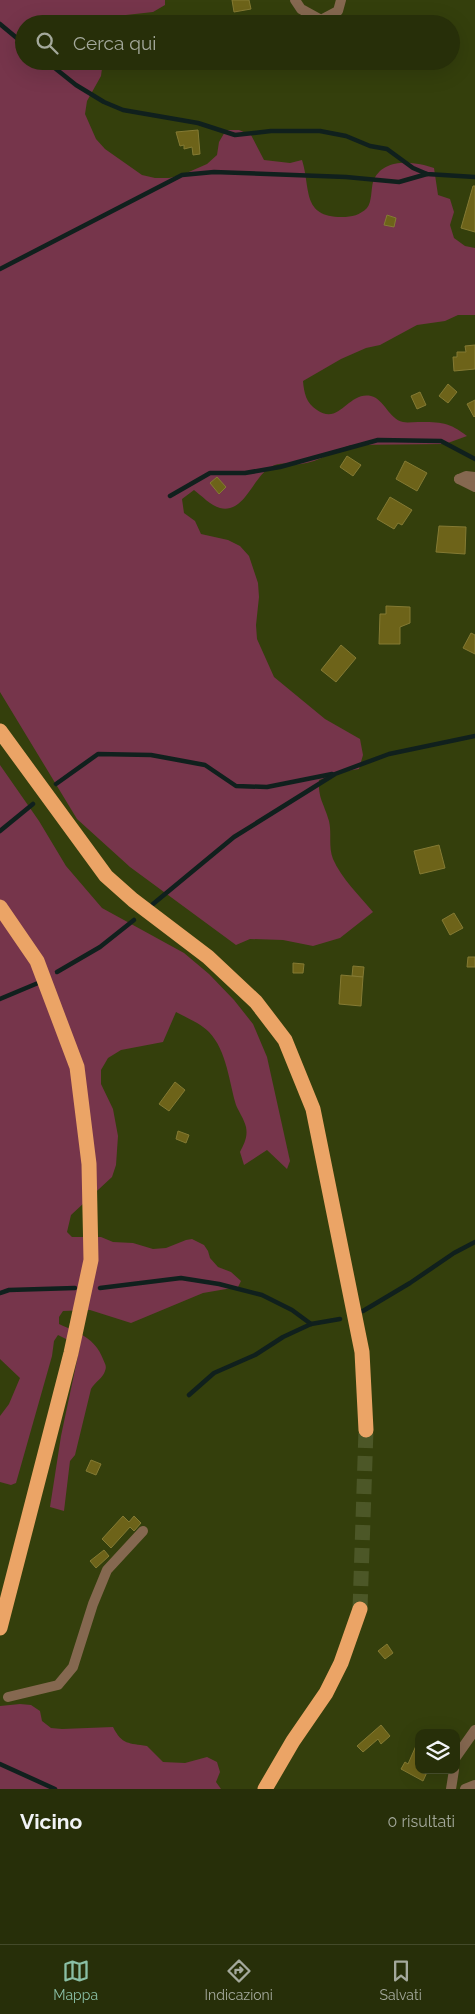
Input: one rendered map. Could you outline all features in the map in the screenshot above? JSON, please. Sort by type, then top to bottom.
[{"type":"highway","points":[[0,731],[106,876],[133,900],[208,957],[256,1002],[285,1040],[313,1109],[362,1352],[366,1430]]},
{"type":"highway","points":[[0,907],[37,961],[77,1067],[89,1164],[91,1260],[71,1353],[0,1628]]},
{"type":"highway","points":[[265,1789],[293,1741],[326,1693],[341,1664],[360,1609]]},
{"type":"street","points":[[295,0],[301,9],[311,15]]},
{"type":"street","points":[[330,15],[338,11],[341,0]]},
{"type":"street","points":[[475,477],[466,476],[460,479],[475,488]]},
{"type":"street","points":[[8,1696],[58,1686],[73,1667],[93,1604],[107,1570],[143,1531]]},
{"type":"street","points":[[460,1751],[475,1730]]},
{"type":"street","points":[[451,1789],[453,1774]]},
{"type":"street","points":[[465,1789],[475,1785]]},
{"type":"shaded area","points":[[0,0],[165,0],[165,5],[153,12],[126,15],[15,15],[15,70],[102,70],[101,76],[87,101],[85,114],[96,139],[105,149],[142,175],[155,178],[169,178],[182,175],[207,164],[217,155],[219,142],[226,130],[239,130],[251,135],[264,160],[290,163],[302,160],[310,199],[314,206],[320,212],[329,216],[346,217],[359,214],[367,208],[371,199],[373,182],[377,174],[384,168],[399,163],[408,163],[434,168],[438,195],[450,199],[454,212],[450,225],[454,238],[465,246],[475,248],[475,315],[458,315],[445,321],[417,325],[380,345],[366,348],[341,359],[303,381],[308,401],[313,407],[325,414],[332,414],[338,411],[356,398],[371,396],[380,401],[398,420],[444,424],[455,428],[467,436],[445,444],[351,445],[308,463],[274,465],[259,478],[242,500],[229,508],[220,508],[213,505],[194,490],[182,499],[184,513],[195,521],[201,534],[228,540],[240,546],[249,556],[258,583],[257,639],[274,677],[325,719],[360,739],[363,755],[359,769],[346,771],[319,780],[319,786],[320,797],[329,821],[331,849],[336,866],[373,912],[340,938],[313,946],[283,940],[250,939],[236,945],[130,867],[77,819],[0,692]]},
{"type":"shaded area","points":[[0,765],[39,821],[66,866],[102,908],[184,953],[209,974],[234,1000],[253,1024],[267,1057],[290,1161],[287,1169],[267,1150],[244,1165],[240,1152],[246,1137],[246,1127],[236,1105],[224,1057],[215,1040],[202,1026],[176,1012],[163,1042],[121,1050],[108,1058],[101,1070],[101,1084],[113,1109],[118,1136],[116,1165],[112,1177],[71,1215],[67,1232],[72,1237],[101,1237],[113,1242],[133,1243],[153,1249],[166,1248],[192,1239],[204,1245],[210,1258],[218,1267],[231,1272],[241,1281],[238,1287],[203,1293],[131,1323],[90,1310],[63,1311],[59,1317],[59,1324],[80,1333],[91,1341],[100,1352],[106,1368],[103,1376],[91,1389],[75,1455],[70,1461],[64,1511],[50,1507],[61,1436],[80,1346],[58,1335],[54,1341],[52,1356],[16,1483],[11,1485],[0,1482],[0,1416],[9,1404],[20,1378],[0,1359]]},
{"type":"shaded area","points":[[31,1705],[40,1711],[42,1721],[51,1728],[113,1727],[123,1740],[147,1746],[163,1762],[185,1763],[207,1757],[217,1762],[220,1772],[216,1782],[221,1789],[0,1789],[0,1706]]},
{"type":"building","points":[[232,0],[249,0],[251,9],[234,12]]},
{"type":"building","points":[[198,130],[200,154],[193,155],[192,147],[184,149],[184,145],[180,146],[176,132]]},
{"type":"building","points":[[473,186],[475,186],[475,232],[461,228]]},
{"type":"building","points":[[387,215],[396,218],[394,227],[384,225]]},
{"type":"building","points":[[475,345],[475,369],[454,371],[453,357],[457,357],[457,352],[466,352],[465,346]]},
{"type":"building","points":[[448,384],[457,392],[448,403],[439,396]]},
{"type":"building","points":[[420,392],[426,405],[417,409],[411,396]]},
{"type":"building","points":[[475,400],[475,416],[474,417],[467,404]]},
{"type":"building","points":[[347,456],[361,465],[353,476],[340,467]]},
{"type":"building","points":[[405,461],[427,473],[417,491],[396,479]]},
{"type":"building","points":[[217,477],[226,487],[219,494],[210,483]]},
{"type":"building","points":[[390,497],[412,510],[402,525],[398,523],[394,529],[377,519]]},
{"type":"building","points":[[439,526],[466,527],[465,554],[436,552]]},
{"type":"building","points":[[386,606],[410,607],[410,623],[400,627],[400,644],[379,644],[380,614],[386,614]]},
{"type":"building","points":[[471,633],[475,635],[475,654],[463,648]]},
{"type":"building","points":[[341,645],[356,658],[336,682],[321,670]]},
{"type":"building","points":[[439,845],[445,868],[420,874],[414,851]]},
{"type":"building","points":[[454,913],[463,928],[450,935],[442,920]]},
{"type":"building","points":[[468,957],[475,957],[475,967],[467,967]]},
{"type":"building","points":[[293,963],[304,964],[303,973],[293,973]]},
{"type":"building","points":[[353,966],[364,967],[363,977],[352,976]]},
{"type":"building","points":[[341,975],[363,977],[361,1006],[339,1004]]},
{"type":"building","points":[[175,1082],[185,1090],[169,1111],[159,1104]]},
{"type":"building","points":[[178,1131],[189,1135],[186,1143],[176,1139]]},
{"type":"building","points":[[91,1460],[101,1464],[96,1475],[86,1471]]},
{"type":"building","points":[[123,1516],[129,1522],[134,1516],[141,1523],[134,1531],[130,1527],[111,1548],[102,1539]]},
{"type":"building","points":[[104,1550],[109,1556],[96,1568],[90,1561]]},
{"type":"building","points":[[387,1644],[393,1653],[385,1659],[378,1651]]},
{"type":"building","points":[[381,1725],[390,1736],[381,1744],[378,1739],[363,1752],[357,1746]]},
{"type":"building","points":[[415,1748],[415,1774],[426,1774],[423,1781],[401,1769],[405,1762],[408,1764]]},
{"type":"waterway","points":[[0,24],[15,36]]},
{"type":"waterway","points":[[57,70],[76,85],[104,102],[123,110],[198,123],[235,135],[271,131],[320,131],[346,136],[370,146],[387,149],[413,168],[427,174],[475,177]]},
{"type":"waterway","points":[[0,269],[182,175],[214,172],[346,177],[399,182],[427,174]]},
{"type":"waterway","points":[[170,496],[210,473],[245,473],[280,467],[378,440],[441,441],[475,459]]},
{"type":"waterway","points":[[153,904],[234,837],[335,774],[389,754],[475,736]]},
{"type":"waterway","points":[[56,784],[98,754],[151,755],[205,765],[236,786],[267,787],[332,774]]},
{"type":"waterway","points":[[0,831],[33,804]]},
{"type":"waterway","points":[[57,972],[100,947],[134,920]]},
{"type":"waterway","points":[[0,999],[38,983]]},
{"type":"waterway","points":[[363,1311],[410,1283],[454,1253],[475,1242]]},
{"type":"waterway","points":[[100,1288],[181,1278],[219,1284],[262,1295],[292,1310],[311,1324]]},
{"type":"waterway","points":[[0,1293],[9,1290],[75,1288]]},
{"type":"waterway","points":[[189,1395],[214,1373],[255,1355],[283,1337],[311,1324],[340,1319]]},
{"type":"waterway","points":[[0,1764],[55,1789]]},
{"type":"tunnel","points":[[360,1609],[366,1430]]}]
